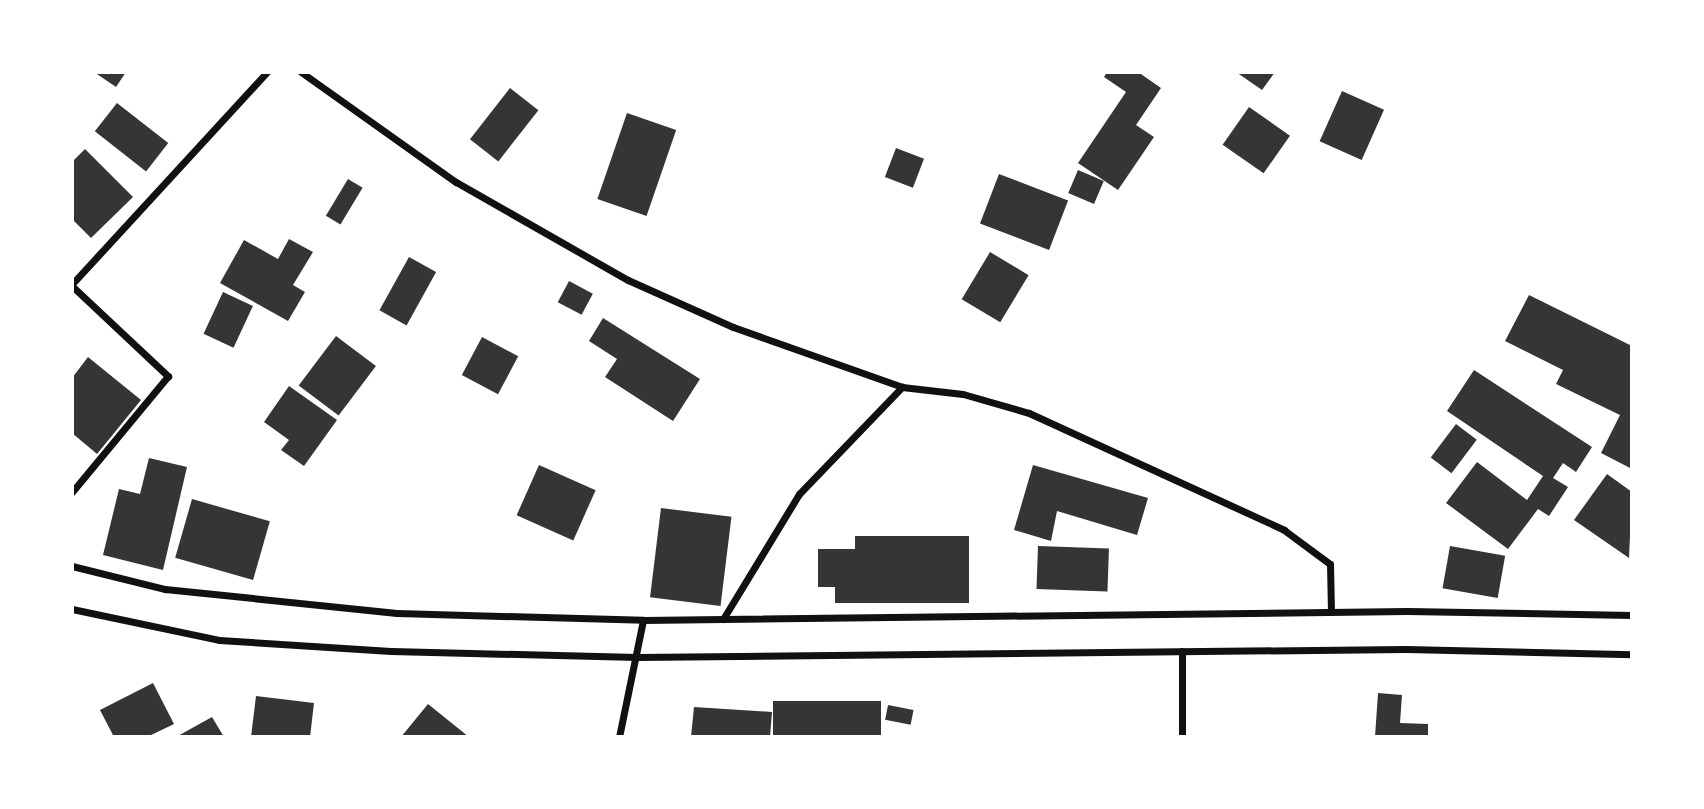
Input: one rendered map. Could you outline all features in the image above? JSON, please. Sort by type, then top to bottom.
[{"type":"street","points":[[72,492],[168,376],[72,285],[267,72]]},
{"type":"street","points":[[301,72],[456,182],[628,280],[733,327],[902,387],[964,394],[1029,413],[1284,530],[1330,564],[1331,612]]},
{"type":"street","points":[[723,620],[799,494],[902,387]]},
{"type":"street","points":[[72,566],[165,589],[397,613],[643,620],[1331,612],[1632,615]]},
{"type":"street","points":[[72,609],[219,640],[637,657],[1182,651],[1632,654]]},
{"type":"street","points":[[619,737],[643,620]]},
{"type":"street","points":[[1182,651],[1182,737]]},
{"type":"building","points":[[94,72],[126,72],[116,87]]},
{"type":"building","points":[[1107,72],[1138,72],[1161,88],[1136,125],[1154,137],[1118,190],[1078,163],[1126,92],[1104,77]]},
{"type":"building","points":[[1236,72],[1275,72],[1262,90]]},
{"type":"building","points":[[510,88],[538,110],[498,161],[470,139]]},
{"type":"building","points":[[1342,91],[1384,110],[1362,160],[1320,141]]},
{"type":"building","points":[[117,103],[168,143],[146,171],[95,131]]},
{"type":"building","points":[[1249,107],[1290,136],[1264,173],[1223,145]]},
{"type":"building","points":[[627,113],[676,130],[647,216],[597,199]]},
{"type":"building","points":[[896,148],[924,159],[913,188],[885,177]]},
{"type":"building","points":[[85,149],[133,197],[91,238],[72,219],[72,162]]},
{"type":"building","points":[[1078,170],[1104,181],[1094,204],[1068,193]]},
{"type":"building","points":[[999,174],[1068,201],[1049,250],[980,223]]},
{"type":"building","points":[[348,179],[363,188],[340,225],[326,216]]},
{"type":"building","points":[[289,239],[313,252],[293,285],[305,292],[288,321],[220,283],[244,240],[278,259]]},
{"type":"building","points":[[990,252],[1029,275],[1000,322],[962,299]]},
{"type":"building","points":[[409,257],[436,272],[407,325],[379,310]]},
{"type":"building","points":[[569,281],[593,294],[582,315],[558,302]]},
{"type":"building","points":[[223,292],[253,306],[233,348],[204,334]]},
{"type":"building","points":[[1529,295],[1632,346],[1632,469],[1601,453],[1620,415],[1556,384],[1563,370],[1505,341]]},
{"type":"building","points":[[603,318],[700,379],[673,421],[605,377],[617,359],[589,341]]},
{"type":"building","points":[[336,336],[376,366],[339,416],[299,386]]},
{"type":"building","points":[[482,337],[518,356],[498,394],[462,375]]},
{"type":"building","points":[[88,357],[141,400],[97,454],[72,433],[72,378]]},
{"type":"building","points":[[1474,370],[1592,447],[1576,472],[1563,463],[1553,478],[1568,487],[1549,516],[1538,509],[1508,549],[1446,503],[1477,462],[1527,500],[1543,476],[1447,411]]},
{"type":"building","points":[[289,386],[337,420],[304,466],[281,450],[289,440],[264,422]]},
{"type":"building","points":[[1456,424],[1477,440],[1451,473],[1431,458]]},
{"type":"building","points":[[149,458],[187,467],[163,570],[103,555],[119,489],[140,494]]},
{"type":"building","points":[[539,465],[596,490],[573,540],[517,515]]},
{"type":"building","points":[[1033,465],[1148,498],[1137,535],[1057,511],[1051,541],[1014,530]]},
{"type":"building","points":[[1607,474],[1632,492],[1629,558],[1574,520]]},
{"type":"building","points":[[192,499],[270,521],[253,580],[175,558]]},
{"type":"building","points":[[661,508],[731,517],[721,606],[650,597]]},
{"type":"building","points":[[855,536],[969,536],[969,603],[835,603],[835,587],[818,587],[818,549],[855,549]]},
{"type":"building","points":[[1038,546],[1109,548],[1107,591],[1036,589]]},
{"type":"building","points":[[1450,546],[1505,556],[1498,598],[1443,588]]},
{"type":"building","points":[[153,683],[174,724],[147,737],[114,737],[100,710]]},
{"type":"building","points":[[1378,693],[1402,695],[1400,723],[1428,724],[1428,737],[1375,737]]},
{"type":"building","points":[[256,696],[314,703],[310,737],[251,737]]},
{"type":"building","points":[[773,701],[881,701],[881,737],[773,737]]},
{"type":"building","points":[[428,704],[469,737],[401,737]]},
{"type":"building","points":[[888,705],[914,710],[911,725],[885,720]]},
{"type":"building","points":[[694,707],[772,712],[770,737],[691,737]]},
{"type":"building","points":[[212,717],[224,737],[176,737]]}]
